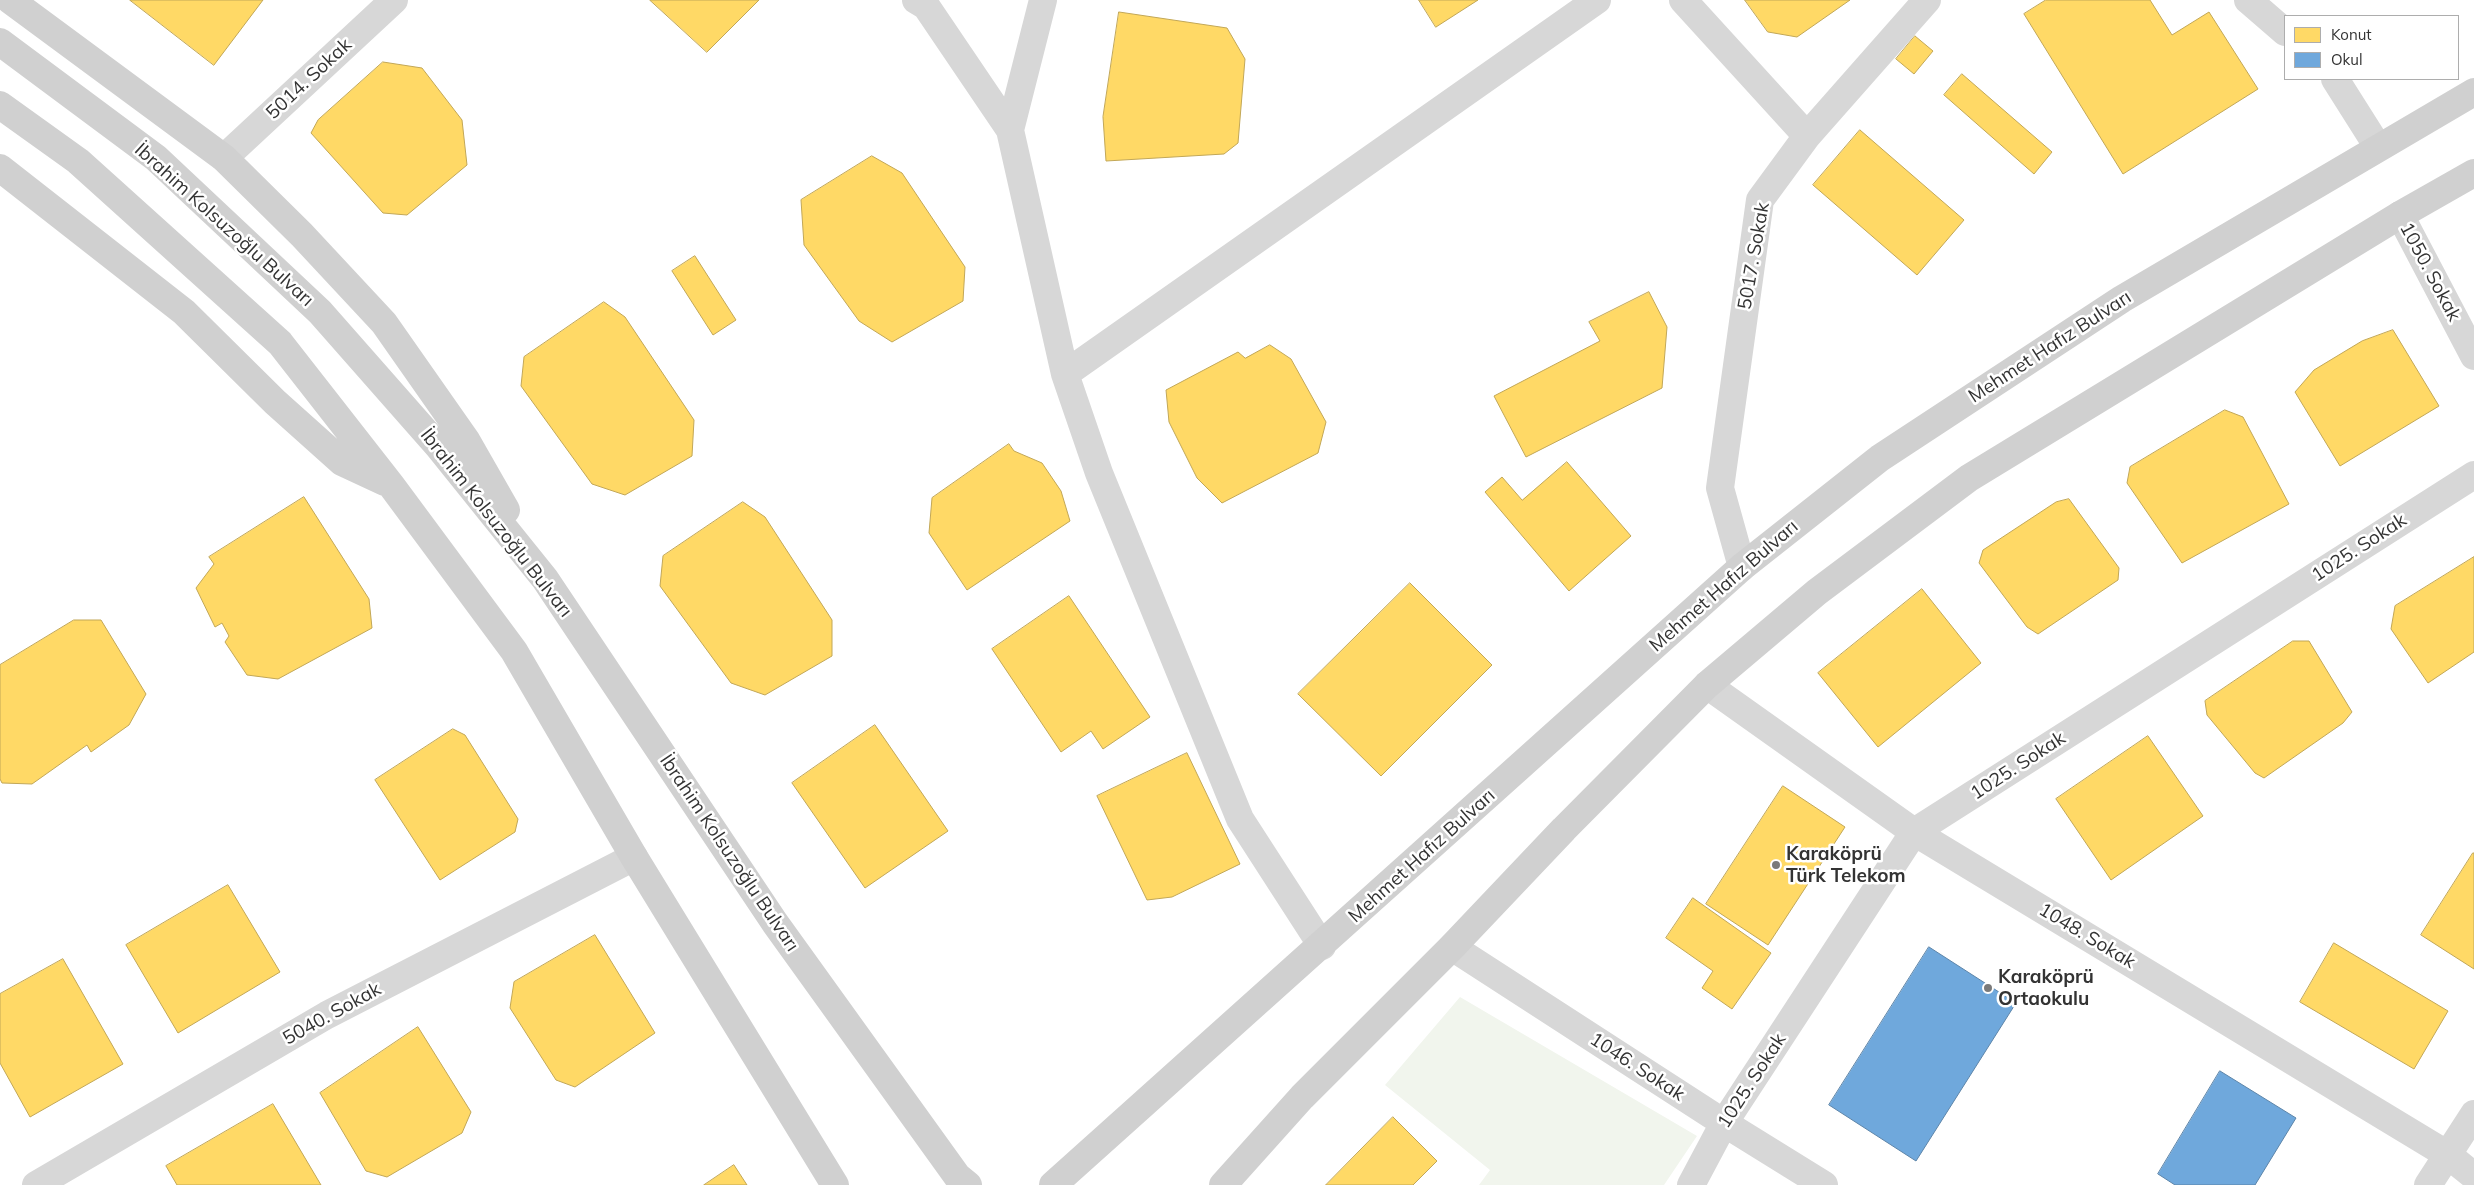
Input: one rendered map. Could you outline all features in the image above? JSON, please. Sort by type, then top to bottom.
[{"type":"main road","points":[[10,0],[224,158],[384,323],[466,440],[545,579]]},
{"type":"main road","name":"İbrahim Kolsuzoğlu Bulvarı","points":[[0,42],[156,158],[320,312],[438,446],[545,579],[775,923],[957,1176],[968,1185]]},
{"type":"main road","name":"Mehmet Hafız Bulvarı","points":[[1053,1185],[1322,946],[1742,567],[1880,458],[2122,300],[2474,92]]},
{"type":"main road","points":[[0,105],[78,161],[280,343],[391,485],[514,652],[634,857],[835,1185]]},
{"type":"main road","points":[[0,168],[184,312],[275,402],[342,462],[391,485]]},
{"type":"main road","points":[[1223,1185],[1302,1097],[1452,948],[1564,829],[1708,685],[1817,592],[1969,478],[2400,215],[2474,173]]},
{"type":"street","name":"5014. Sokak","points":[[224,158],[394,0]]},
{"type":"street","points":[[1010,130],[1043,0]]},
{"type":"street","points":[[1065,374],[1597,0]]},
{"type":"street","points":[[1683,0],[1806,136]]},
{"type":"street","name":"5017. Sokak","points":[[1742,567],[1720,488],[1760,200],[1806,136],[1927,0]]},
{"type":"street","points":[[2248,0],[2284,31]]},
{"type":"street","points":[[925,2],[1010,130],[1065,374],[1099,473],[1240,819],[1322,946]]},
{"type":"street","points":[[2336,80],[2378,147]]},
{"type":"street","name":"1050. Sokak","points":[[2400,215],[2474,356]]},
{"type":"street","name":"1025. Sokak","points":[[1691,1185],[1724,1124],[1914,832],[2474,475]]},
{"type":"street","name":"1048. Sokak","points":[[1708,685],[1914,832],[2448,1155],[2474,1176]]},
{"type":"street","name":"5040. Sokak","points":[[36,1185],[327,1014],[634,857]]},
{"type":"street","name":"1046. Sokak","points":[[1452,948],[1724,1124],[1824,1185]]},
{"type":"street","points":[[2428,1185],[2474,1114]]},
{"type":"shaded area","points":[[1460,997],[1697,1136],[1664,1185],[1479,1185],[1490,1170],[1385,1085]]},
{"type":"building: Konut","points":[[130,0],[263,0],[214,65]]},
{"type":"building: Konut","points":[[650,0],[759,0],[707,52]]},
{"type":"building: Konut","points":[[1419,0],[1478,0],[1436,27]]},
{"type":"building: Konut","points":[[1745,0],[1850,0],[1797,37],[1768,32]]},
{"type":"building: Konut","points":[[2046,0],[2150,0],[2172,35],[2209,12],[2258,89],[2123,174],[2024,14]]},
{"type":"building: Konut","points":[[1119,12],[1227,28],[1245,59],[1238,143],[1224,154],[1106,161],[1103,117]]},
{"type":"building: Konut","points":[[1915,36],[1933,51],[1914,74],[1896,59]]},
{"type":"building: Konut","points":[[383,62],[422,68],[462,120],[467,165],[407,215],[383,213],[311,133],[318,120]]},
{"type":"building: Konut","points":[[1962,74],[2052,152],[2034,174],[1944,95]]},
{"type":"building: Konut","points":[[1860,130],[1964,220],[1917,275],[1813,185]]},
{"type":"building: Konut","points":[[872,156],[902,173],[965,267],[963,301],[892,342],[859,321],[804,245],[801,200]]},
{"type":"building: Konut","points":[[695,256],[736,320],[713,335],[672,271]]},
{"type":"building: Konut","points":[[1649,292],[1667,327],[1662,388],[1526,457],[1494,396],[1600,341],[1589,322]]},
{"type":"building: Konut","points":[[604,302],[625,317],[694,420],[692,456],[625,495],[592,484],[521,386],[524,357]]},
{"type":"building: Konut","points":[[2393,330],[2439,406],[2340,466],[2295,392],[2314,370],[2362,341]]},
{"type":"building: Konut","points":[[1270,345],[1291,359],[1326,422],[1318,453],[1222,503],[1197,478],[1169,422],[1166,390],[1238,352],[1245,358]]},
{"type":"building: Konut","points":[[2225,410],[2243,417],[2289,504],[2182,563],[2127,483],[2130,467]]},
{"type":"building: Konut","points":[[1009,444],[1014,451],[1042,463],[1061,491],[1070,521],[967,590],[929,533],[932,498]]},
{"type":"building: Konut","points":[[1567,462],[1631,536],[1569,591],[1485,492],[1502,477],[1522,500]]},
{"type":"building: Konut","points":[[304,497],[369,599],[372,628],[278,679],[247,675],[225,642],[229,636],[222,623],[215,627],[196,588],[214,564],[209,557]]},
{"type":"building: Konut","points":[[2069,499],[2119,568],[2118,580],[2038,634],[2027,627],[1979,563],[1983,550],[2056,502]]},
{"type":"building: Konut","points":[[743,502],[765,517],[832,620],[832,656],[765,695],[731,683],[660,586],[663,556]]},
{"type":"building: Konut","points":[[2474,557],[2474,652],[2428,683],[2391,629],[2395,606]]},
{"type":"building: Konut","points":[[1410,583],[1492,665],[1381,776],[1298,694]]},
{"type":"building: Konut","points":[[1922,589],[1981,663],[1878,747],[1818,673]]},
{"type":"building: Konut","points":[[1069,596],[1150,717],[1103,749],[1091,731],[1061,752],[992,649]]},
{"type":"building: Konut","points":[[74,620],[101,620],[146,694],[129,725],[91,752],[87,745],[32,784],[2,783],[0,779],[0,665]]},
{"type":"building: Konut","points":[[2293,641],[2309,641],[2352,712],[2343,723],[2264,778],[2255,773],[2207,715],[2205,701]]},
{"type":"building: Konut","points":[[875,725],[948,831],[865,888],[792,783]]},
{"type":"building: Konut","points":[[453,729],[465,735],[518,819],[515,832],[440,880],[375,780]]},
{"type":"building: Konut","points":[[2148,736],[2203,816],[2111,880],[2056,799]]},
{"type":"building: Konut","points":[[1187,753],[1240,864],[1172,897],[1147,900],[1097,796]]},
{"type":"building: Konut","name":"Karaköprü Türk Telekom","points":[[1783,786],[1845,827],[1768,945],[1706,904]]},
{"type":"building: Konut","points":[[2474,853],[2474,969],[2421,935]]},
{"type":"building: Konut","points":[[228,885],[280,972],[178,1033],[126,945]]},
{"type":"building: Konut","points":[[1693,898],[1771,953],[1732,1009],[1702,988],[1713,971],[1666,938]]},
{"type":"building: Konut","points":[[595,935],[655,1033],[575,1087],[556,1080],[510,1008],[514,982]]},
{"type":"building: Konut","points":[[2334,943],[2448,1011],[2414,1069],[2300,1002]]},
{"type":"building: Konut","points":[[63,959],[123,1064],[30,1117],[0,1063],[0,994]]},
{"type":"building: Konut","points":[[418,1027],[471,1112],[462,1133],[387,1177],[366,1171],[320,1093]]},
{"type":"building: Konut","points":[[273,1104],[321,1185],[177,1185],[166,1166]]},
{"type":"building: Konut","points":[[1393,1117],[1437,1161],[1413,1185],[1326,1185]]},
{"type":"building: Konut","points":[[734,1165],[747,1185],[704,1185]]},
{"type":"building: Okul","points":[[1929,947],[2016,1003],[1916,1161],[1829,1105]]},
{"type":"building: Okul","points":[[2220,1071],[2296,1118],[2255,1185],[2175,1185],[2158,1174]]},
{"type":"place","name":"Karaköprü Türk Telekom","points":[[1776,865]]},
{"type":"place","name":"Karaköprü Ortaokulu","points":[[1988,988]]}]
